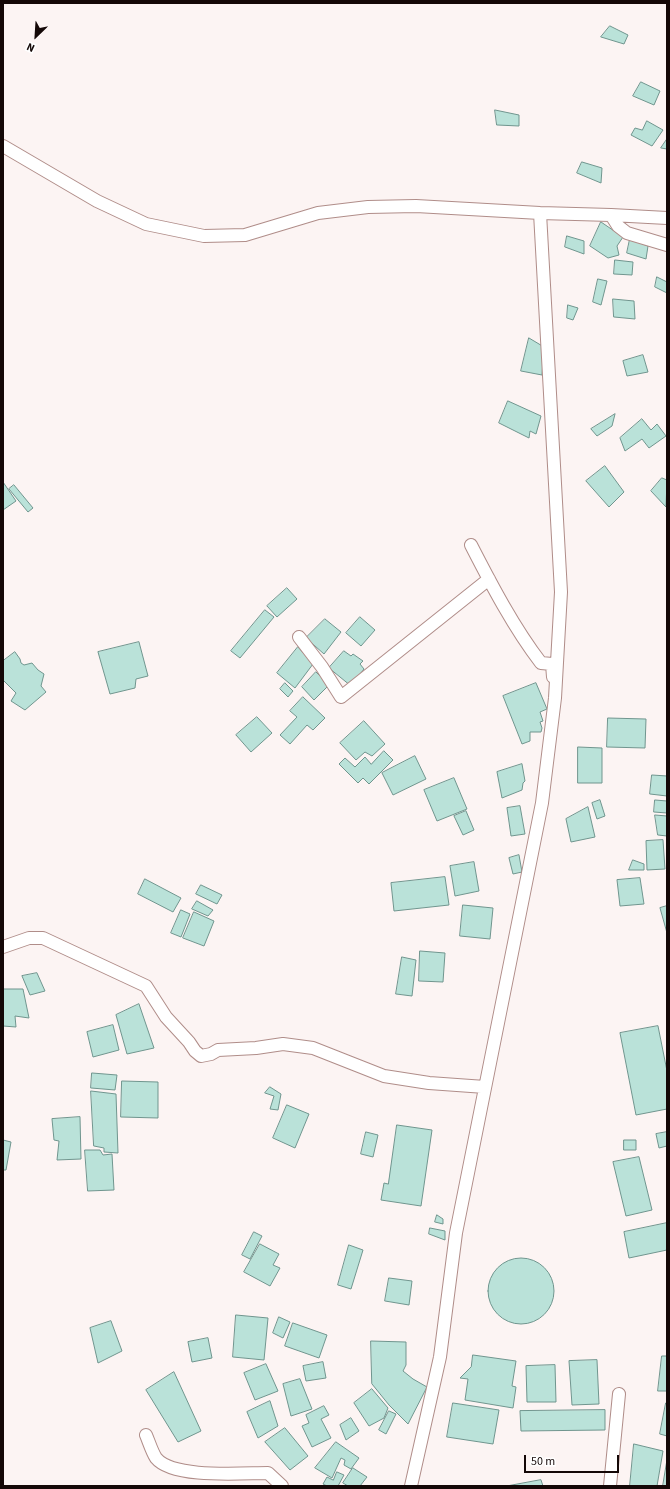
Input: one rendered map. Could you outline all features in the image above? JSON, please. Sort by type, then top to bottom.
[{"type":"street","points":[[3,146],[97,201],[146,224],[204,236],[245,235],[318,213],[368,207],[416,206],[667,218]]},
{"type":"street","points":[[411,1486],[440,1357],[456,1233],[542,803],[555,698],[561,592],[540,213]]},
{"type":"street","points":[[611,215],[618,226],[627,233],[667,245]]},
{"type":"street","points":[[471,545],[528,646],[542,663],[552,664],[555,698]]},
{"type":"street","points":[[299,638],[322,667],[341,697],[489,579]]},
{"type":"street","points":[[3,947],[29,938],[43,938],[146,986],[166,1016],[195,1051],[201,1056],[211,1054],[218,1050],[256,1048],[283,1044],[313,1048],[384,1076],[407,1080],[485,1087]]},
{"type":"street","points":[[610,1486],[619,1394]]},
{"type":"street","points":[[146,1435],[156,1458],[167,1467],[179,1470],[209,1473],[268,1473],[282,1486]]},
{"type":"building","points":[[610,26],[628,35],[624,44],[601,37]]},
{"type":"building","points":[[641,82],[660,91],[654,105],[633,96]]},
{"type":"building","points":[[495,110],[519,115],[519,126],[497,125]]},
{"type":"building","points":[[647,121],[663,130],[652,146],[631,135],[635,128],[642,130]]},
{"type":"building","points":[[667,139],[667,149],[661,148]]},
{"type":"building","points":[[582,162],[602,168],[601,183],[577,173]]},
{"type":"building","points":[[601,222],[623,237],[617,246],[619,255],[608,258],[590,246]]},
{"type":"building","points":[[567,236],[584,241],[584,254],[565,247]]},
{"type":"building","points":[[630,239],[648,246],[646,259],[627,253]]},
{"type":"building","points":[[615,260],[633,262],[632,275],[614,274]]},
{"type":"building","points":[[657,277],[667,282],[667,293],[655,287]]},
{"type":"building","points":[[598,279],[607,281],[601,305],[593,302]]},
{"type":"building","points":[[613,299],[634,301],[635,319],[614,317]]},
{"type":"building","points":[[568,305],[578,308],[573,320],[567,318]]},
{"type":"building","points":[[529,338],[544,347],[542,375],[521,371]]},
{"type":"building","points":[[643,355],[648,372],[627,376],[623,361]]},
{"type":"building","points":[[508,401],[541,416],[536,434],[530,431],[529,438],[499,423]]},
{"type":"building","points":[[615,414],[612,426],[597,436],[591,429]]},
{"type":"building","points":[[642,419],[651,430],[657,424],[666,436],[649,448],[642,439],[625,451],[620,438]]},
{"type":"building","points":[[605,466],[624,492],[609,507],[586,481]]},
{"type":"building","points":[[662,478],[667,480],[666,507],[651,491]]},
{"type":"building","points":[[3,482],[16,501],[3,510]]},
{"type":"building","points":[[14,485],[33,508],[28,512],[9,489]]},
{"type":"building","points":[[287,588],[297,599],[277,617],[267,606]]},
{"type":"building","points":[[265,610],[274,617],[240,658],[231,651]]},
{"type":"building","points":[[360,617],[375,630],[361,646],[346,633]]},
{"type":"building","points":[[325,619],[341,632],[324,654],[306,638]]},
{"type":"building","points":[[139,642],[148,676],[136,679],[135,688],[110,694],[98,652]]},
{"type":"building","points":[[298,647],[313,664],[295,688],[277,673]]},
{"type":"building","points":[[344,651],[351,656],[353,654],[363,661],[360,664],[364,669],[351,686],[329,668]]},
{"type":"building","points":[[15,652],[21,663],[24,665],[32,663],[44,674],[41,686],[46,692],[25,710],[11,701],[16,693],[3,680],[3,661]]},
{"type":"building","points":[[316,672],[329,685],[314,700],[302,687]]},
{"type":"building","points":[[285,683],[293,691],[288,697],[280,689]]},
{"type":"building","points":[[536,683],[547,709],[540,712],[543,721],[540,722],[542,728],[541,732],[530,732],[530,741],[522,744],[503,696]]},
{"type":"building","points":[[303,697],[325,718],[313,730],[307,725],[290,744],[280,735],[297,717],[290,711]]},
{"type":"building","points":[[257,717],[272,733],[251,752],[236,735]]},
{"type":"building","points":[[608,718],[646,719],[645,748],[607,747]]},
{"type":"building","points":[[364,721],[385,744],[372,756],[365,752],[356,760],[340,743]]},
{"type":"building","points":[[578,747],[602,748],[602,783],[578,783]]},
{"type":"building","points":[[384,751],[393,760],[369,784],[363,778],[358,783],[339,764],[345,758],[355,767],[365,757],[371,764]]},
{"type":"building","points":[[415,756],[426,779],[393,795],[382,773]]},
{"type":"building","points":[[522,764],[525,781],[523,783],[522,790],[502,798],[497,772]]},
{"type":"building","points":[[652,775],[667,776],[667,796],[650,794]]},
{"type":"building","points":[[454,778],[467,809],[437,821],[424,790]]},
{"type":"building","points":[[600,800],[605,816],[597,819],[592,803]]},
{"type":"building","points":[[655,800],[667,801],[667,813],[654,812]]},
{"type":"building","points":[[520,806],[525,834],[511,836],[507,808]]},
{"type":"building","points":[[588,807],[595,837],[571,842],[566,819]]},
{"type":"building","points":[[466,811],[474,830],[463,835],[454,816]]},
{"type":"building","points":[[655,815],[667,816],[667,836],[658,835]]},
{"type":"building","points":[[663,840],[665,869],[647,870],[646,841]]},
{"type":"building","points":[[519,855],[522,872],[513,874],[509,858]]},
{"type":"building","points":[[633,860],[644,864],[644,870],[629,870]]},
{"type":"building","points":[[474,862],[479,891],[455,896],[450,866]]},
{"type":"building","points":[[445,877],[449,905],[394,911],[391,883]]},
{"type":"building","points":[[640,878],[644,904],[620,906],[617,880]]},
{"type":"building","points":[[145,879],[181,898],[173,912],[138,894]]},
{"type":"building","points":[[201,885],[222,895],[217,904],[196,894]]},
{"type":"building","points":[[197,901],[213,910],[208,916],[192,909]]},
{"type":"building","points":[[463,905],[493,908],[490,939],[460,936]]},
{"type":"building","points":[[667,906],[667,933],[660,908]]},
{"type":"building","points":[[181,910],[190,914],[181,937],[171,933]]},
{"type":"building","points":[[194,912],[214,921],[204,946],[183,938]]},
{"type":"building","points":[[420,951],[445,953],[443,982],[419,981]]},
{"type":"building","points":[[402,957],[416,960],[412,996],[396,994]]},
{"type":"building","points":[[37,973],[45,991],[30,995],[22,976]]},
{"type":"building","points":[[3,989],[23,989],[29,1018],[15,1016],[16,1027],[3,1026]]},
{"type":"building","points":[[139,1004],[154,1048],[127,1054],[116,1015]]},
{"type":"building","points":[[113,1025],[119,1050],[93,1057],[87,1032]]},
{"type":"building","points":[[658,1026],[667,1071],[667,1109],[636,1115],[620,1033]]},
{"type":"building","points":[[92,1073],[117,1075],[115,1090],[91,1088]]},
{"type":"building","points":[[122,1081],[158,1082],[158,1118],[121,1117]]},
{"type":"building","points":[[270,1087],[281,1094],[278,1110],[270,1109],[274,1096],[265,1093]]},
{"type":"building","points":[[91,1091],[116,1094],[118,1153],[104,1152],[104,1148],[94,1146]]},
{"type":"building","points":[[287,1105],[309,1114],[295,1148],[273,1138]]},
{"type":"building","points":[[80,1117],[81,1159],[57,1160],[59,1141],[54,1140],[52,1119]]},
{"type":"building","points":[[397,1125],[432,1130],[421,1206],[381,1200],[384,1183],[388,1184]]},
{"type":"building","points":[[366,1132],[378,1135],[373,1157],[361,1154]]},
{"type":"building","points":[[667,1132],[667,1146],[659,1148],[656,1134]]},
{"type":"building","points":[[3,1140],[11,1142],[6,1170],[3,1170]]},
{"type":"building","points":[[624,1140],[636,1140],[636,1150],[624,1150]]},
{"type":"building","points":[[85,1150],[100,1150],[103,1155],[112,1154],[114,1190],[88,1191]]},
{"type":"building","points":[[639,1157],[652,1210],[626,1216],[613,1162]]},
{"type":"building","points":[[437,1215],[443,1219],[443,1224],[435,1222]]},
{"type":"building","points":[[667,1223],[667,1250],[629,1258],[624,1232]]},
{"type":"building","points":[[430,1228],[445,1231],[445,1240],[429,1234]]},
{"type":"building","points":[[254,1232],[262,1236],[250,1259],[242,1255]]},
{"type":"building","points":[[260,1244],[279,1254],[273,1265],[280,1268],[270,1286],[244,1272]]},
{"type":"building","points":[[349,1245],[363,1250],[351,1289],[338,1285]]},
{"type":"building","points":[[515,1258],[527,1258],[539,1263],[549,1273],[554,1285],[552,1304],[539,1319],[527,1324],[515,1324],[503,1319],[493,1309],[488,1297],[488,1285],[493,1273],[503,1263]]},
{"type":"building","points":[[389,1278],[412,1281],[409,1305],[385,1301]]},
{"type":"building","points":[[236,1315],[268,1318],[264,1360],[233,1357]]},
{"type":"building","points":[[279,1317],[290,1322],[283,1338],[273,1333]]},
{"type":"building","points":[[111,1321],[122,1351],[98,1363],[90,1328]]},
{"type":"building","points":[[293,1323],[327,1335],[319,1358],[285,1346]]},
{"type":"building","points":[[208,1338],[212,1358],[192,1362],[188,1342]]},
{"type":"building","points":[[371,1341],[406,1342],[406,1365],[403,1371],[427,1387],[408,1424],[389,1405],[372,1384]]},
{"type":"building","points":[[473,1355],[516,1361],[512,1386],[516,1387],[513,1408],[465,1400],[468,1379],[460,1378],[471,1367]]},
{"type":"building","points":[[662,1356],[667,1356],[667,1391],[658,1391]]},
{"type":"building","points":[[597,1360],[599,1404],[572,1405],[569,1361]]},
{"type":"building","points":[[323,1362],[326,1378],[306,1381],[303,1366]]},
{"type":"building","points":[[266,1364],[278,1391],[255,1400],[244,1373]]},
{"type":"building","points":[[555,1365],[556,1402],[527,1402],[526,1366]]},
{"type":"building","points":[[174,1372],[201,1431],[178,1442],[146,1390]]},
{"type":"building","points":[[300,1379],[312,1409],[291,1416],[283,1384]]},
{"type":"building","points":[[372,1389],[388,1408],[384,1418],[369,1426],[354,1403]]},
{"type":"building","points":[[270,1401],[278,1426],[258,1438],[247,1412]]},
{"type":"building","points":[[453,1403],[499,1410],[493,1444],[447,1437]]},
{"type":"building","points":[[667,1403],[667,1436],[660,1434]]},
{"type":"building","points":[[324,1406],[329,1415],[321,1419],[331,1438],[312,1447],[302,1426],[309,1423],[306,1415]]},
{"type":"building","points":[[605,1410],[605,1430],[521,1431],[520,1411]]},
{"type":"building","points":[[389,1411],[396,1414],[386,1434],[379,1430]]},
{"type":"building","points":[[351,1418],[359,1431],[346,1440],[340,1425]]},
{"type":"building","points":[[285,1428],[308,1456],[290,1470],[265,1442]]},
{"type":"building","points":[[336,1442],[359,1458],[351,1469],[344,1465],[345,1460],[341,1458],[332,1478],[315,1468]]},
{"type":"building","points":[[634,1444],[663,1451],[657,1486],[630,1486]]},
{"type":"building","points":[[667,1460],[667,1486],[663,1486]]},
{"type":"building","points":[[353,1468],[367,1477],[360,1486],[348,1486],[343,1483]]},
{"type":"building","points":[[337,1472],[344,1475],[338,1486],[327,1486],[323,1484],[327,1477],[333,1480]]},
{"type":"building","points":[[541,1480],[543,1486],[507,1486]]}]
